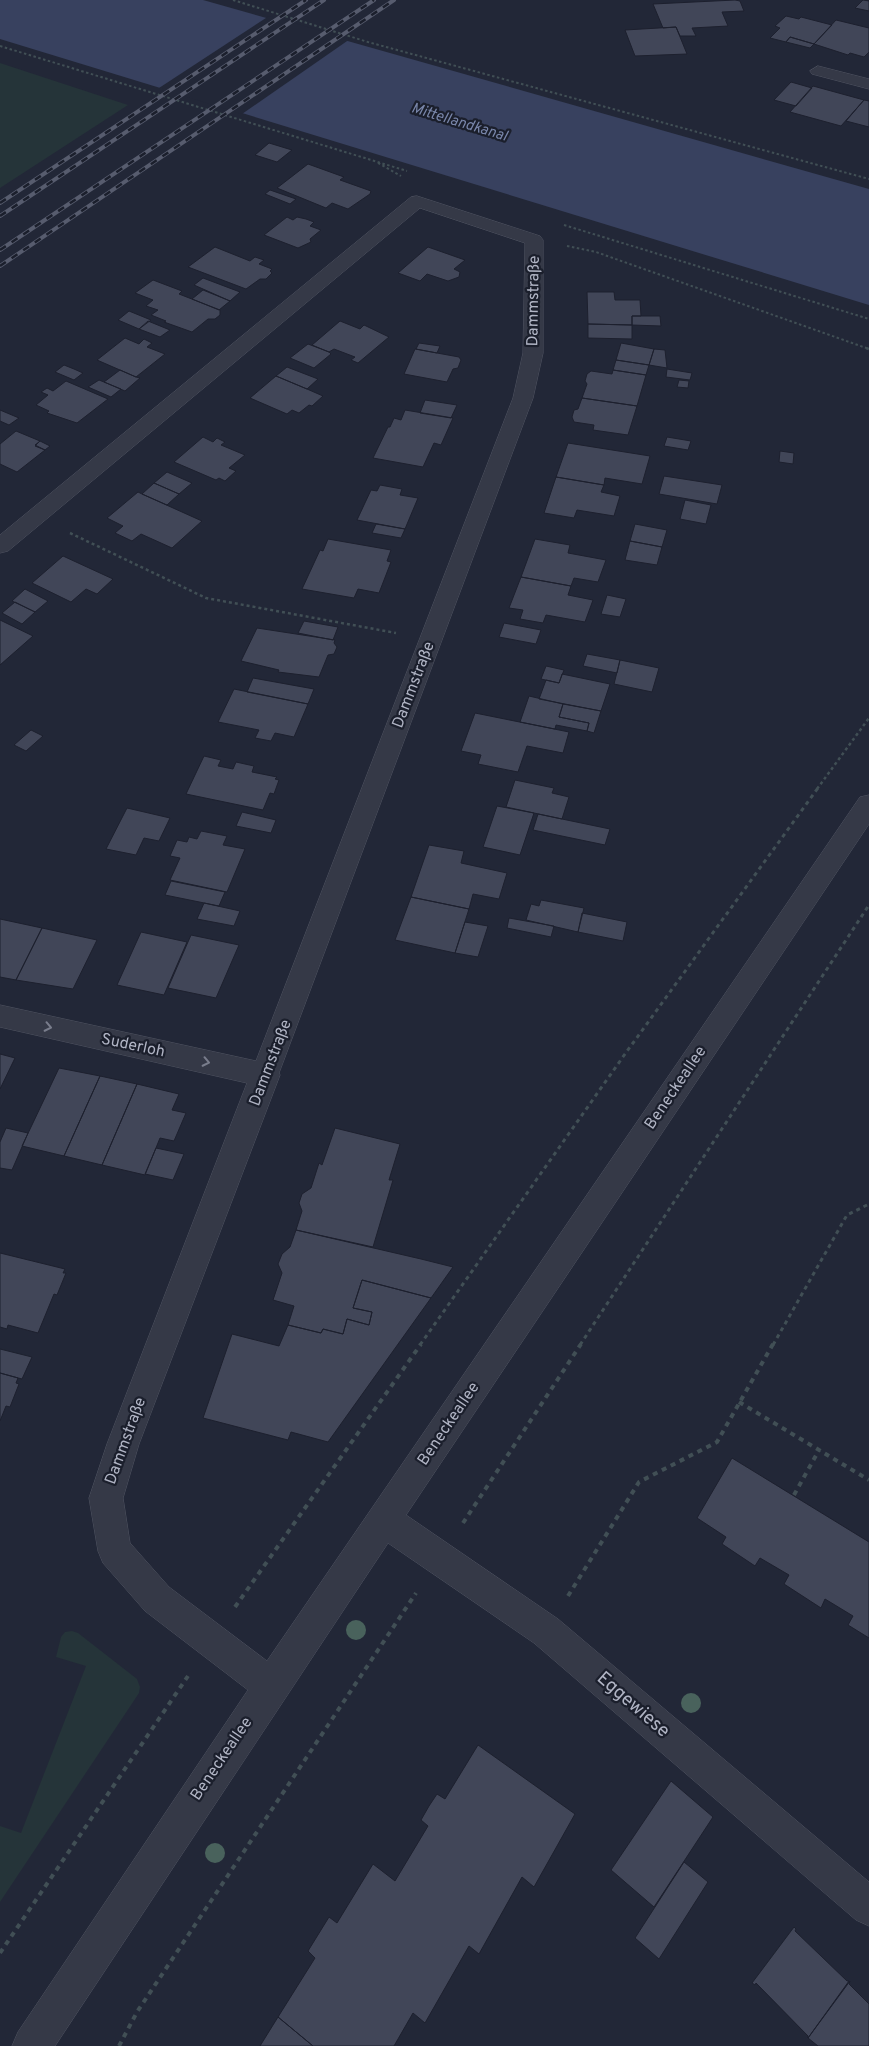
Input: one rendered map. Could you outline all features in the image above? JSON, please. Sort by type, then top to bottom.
[{"type":"street","points":[[818,71],[869,84]]},
{"type":"street","name":"Dammstraße","points":[[0,546],[417,201],[534,240],[534,353],[523,398],[124,1444],[106,1498],[115,1551],[157,1599],[271,1686]]},
{"type":"street","name":"Beneckeallee","points":[[32,2046],[271,1686],[869,804]]},
{"type":"street","name":"Suderloh","points":[[0,1016],[266,1075]]},
{"type":"street","name":"Eggewiese","points":[[384,1520],[546,1631],[869,1907]]},
{"type":"path","points":[[232,0],[368,42],[869,179]]},
{"type":"path","points":[[534,240],[596,252],[869,349]]},
{"type":"path","points":[[36,517],[206,598],[431,640]]},
{"type":"path","points":[[0,1953],[211,1641],[626,1054],[869,718]]},
{"type":"path","points":[[119,2046],[137,2012],[440,1558],[869,905]]},
{"type":"path","points":[[546,1631],[640,1482],[717,1442],[847,1215],[869,1204]]},
{"type":"path","points":[[739,1402],[869,1480]]},
{"type":"path","points":[[794,1496],[819,1450]]},
{"type":"shaded area","points":[[0,63],[128,105],[0,188]]},
{"type":"shaded area","points":[[72,1631],[78,1633],[137,1679],[140,1687],[139,1693],[0,1902],[0,1826],[21,1833],[86,1666],[56,1657],[61,1637],[65,1632]]},
{"type":"water","name":"Mittellandkanal","points":[[0,0],[203,0],[869,189],[869,305],[0,39]]},
{"type":"pier","points":[[269,16],[350,39],[242,114],[159,88]]},
{"type":"building","points":[[863,0],[869,1],[869,11],[855,8]]},
{"type":"building","points":[[740,1],[744,11],[722,12],[728,26],[692,28],[696,36],[680,36],[676,27],[663,28],[653,4]]},
{"type":"building","points":[[786,16],[799,19],[801,17],[832,25],[814,44],[790,37],[786,42],[770,38],[780,28],[775,26]]},
{"type":"building","points":[[836,20],[869,28],[869,52],[864,57],[850,53],[848,55],[814,44]]},
{"type":"building","points":[[676,27],[687,54],[635,56],[625,30]]},
{"type":"building","points":[[790,37],[814,44],[810,48],[786,42]]},
{"type":"building","points":[[791,82],[812,88],[796,106],[774,100]]},
{"type":"building","points":[[813,86],[864,100],[841,126],[790,112]]},
{"type":"building","points":[[864,100],[869,101],[869,127],[846,121]]},
{"type":"building","points":[[269,143],[292,150],[277,162],[255,155]]},
{"type":"building","points":[[308,164],[344,177],[340,180],[371,191],[370,194],[348,209],[332,203],[326,208],[277,188]]},
{"type":"building","points":[[270,190],[296,199],[290,204],[265,194]]},
{"type":"building","points":[[287,217],[293,220],[297,217],[314,222],[310,226],[321,230],[310,239],[311,242],[298,248],[264,235]]},
{"type":"building","points":[[215,247],[250,261],[255,257],[264,260],[259,264],[272,269],[270,271],[272,273],[266,279],[260,279],[246,289],[188,267]]},
{"type":"building","points":[[428,247],[465,260],[454,269],[460,272],[459,277],[448,281],[427,274],[420,281],[398,273]]},
{"type":"building","points":[[203,278],[240,292],[230,301],[194,285]]},
{"type":"building","points":[[153,280],[182,291],[179,294],[220,310],[220,315],[215,319],[208,319],[192,332],[164,322],[166,321],[151,315],[158,310],[146,306],[153,300],[135,293]]},
{"type":"building","points":[[203,290],[230,301],[219,310],[192,299]]},
{"type":"building","points":[[587,292],[614,292],[615,300],[640,300],[641,316],[632,316],[632,325],[588,324]]},
{"type":"building","points":[[129,311],[151,320],[139,329],[118,320]]},
{"type":"building","points":[[632,316],[660,316],[661,326],[632,325]]},
{"type":"building","points":[[148,321],[170,330],[160,337],[139,329]]},
{"type":"building","points":[[340,321],[360,329],[364,325],[389,337],[358,363],[351,360],[355,357],[334,349],[329,352],[312,345]]},
{"type":"building","points":[[588,324],[632,325],[632,339],[588,338]]},
{"type":"building","points":[[125,338],[139,344],[144,339],[152,343],[147,347],[165,354],[136,377],[97,360]]},
{"type":"building","points":[[419,343],[440,346],[437,353],[416,349]]},
{"type":"building","points":[[621,343],[654,349],[649,365],[616,360]]},
{"type":"building","points":[[308,344],[331,354],[314,368],[290,358]]},
{"type":"building","points":[[415,349],[459,357],[461,360],[458,368],[453,369],[447,382],[404,374]]},
{"type":"building","points":[[654,349],[665,350],[667,368],[649,365]]},
{"type":"building","points":[[616,360],[649,365],[646,375],[613,370]]},
{"type":"building","points":[[64,365],[83,373],[74,380],[55,372]]},
{"type":"building","points":[[287,367],[318,379],[307,389],[276,376]]},
{"type":"building","points":[[667,369],[692,373],[690,380],[666,377]]},
{"type":"building","points":[[120,370],[140,378],[125,391],[104,382]]},
{"type":"building","points":[[613,370],[646,375],[637,406],[582,398],[587,384],[585,381],[587,374],[591,371],[612,374]]},
{"type":"building","points":[[276,376],[323,396],[312,406],[309,405],[299,413],[292,410],[287,414],[250,398]]},
{"type":"building","points":[[99,380],[121,389],[111,397],[88,387]]},
{"type":"building","points":[[679,380],[689,381],[688,388],[677,387]]},
{"type":"building","points":[[66,381],[108,399],[77,423],[47,413],[49,411],[36,405],[48,395],[41,392],[47,388],[53,391]]},
{"type":"building","points":[[582,398],[637,406],[628,435],[593,430],[594,425],[574,422],[572,417],[574,410],[578,409]]},
{"type":"building","points":[[425,400],[457,405],[451,418],[420,413]]},
{"type":"building","points":[[0,410],[19,418],[9,425],[0,421]]},
{"type":"building","points":[[405,410],[453,418],[441,445],[434,443],[423,467],[373,458],[394,418],[401,420]]},
{"type":"building","points":[[16,431],[40,441],[35,446],[45,450],[17,472],[0,464],[0,444]]},
{"type":"building","points":[[203,437],[213,442],[217,438],[225,442],[221,445],[245,455],[229,468],[236,471],[225,481],[219,478],[216,480],[174,462]]},
{"type":"building","points":[[667,437],[691,441],[688,450],[664,446]]},
{"type":"building","points":[[40,441],[50,446],[45,450],[35,445]]},
{"type":"building","points":[[568,443],[650,456],[642,484],[605,478],[604,485],[556,477]]},
{"type":"building","points":[[780,451],[794,453],[793,464],[779,462]]},
{"type":"building","points":[[167,472],[192,483],[179,494],[154,483]]},
{"type":"building","points":[[664,476],[722,485],[717,504],[659,494]]},
{"type":"building","points":[[556,477],[604,485],[601,492],[620,496],[614,516],[577,510],[574,518],[544,513]]},
{"type":"building","points":[[154,483],[179,494],[167,505],[142,494]]},
{"type":"building","points":[[380,485],[402,489],[400,495],[418,498],[405,529],[357,520],[371,490],[377,491]]},
{"type":"building","points":[[138,492],[202,521],[172,548],[141,534],[132,541],[115,533],[123,526],[107,518]]},
{"type":"building","points":[[685,500],[711,505],[706,524],[680,519]]},
{"type":"building","points":[[376,524],[405,529],[401,538],[372,533]]},
{"type":"building","points":[[635,524],[667,530],[662,547],[630,541]]},
{"type":"building","points":[[328,539],[391,550],[387,561],[391,562],[379,593],[358,589],[354,598],[302,589],[320,550],[323,551]]},
{"type":"building","points":[[535,539],[570,545],[568,553],[606,560],[598,582],[574,578],[571,586],[521,577]]},
{"type":"building","points":[[630,541],[662,547],[657,565],[625,560]]},
{"type":"building","points":[[63,556],[113,579],[97,594],[86,589],[71,602],[32,583]]},
{"type":"building","points":[[521,577],[571,586],[568,595],[593,600],[585,622],[546,615],[543,623],[520,619],[523,610],[509,608]]},
{"type":"building","points":[[25,589],[48,601],[35,612],[12,601]]},
{"type":"building","points":[[607,595],[626,599],[620,617],[601,614]]},
{"type":"building","points":[[15,602],[35,612],[22,624],[2,613]]},
{"type":"building","points":[[0,620],[33,636],[0,665]]},
{"type":"building","points":[[304,621],[338,627],[333,640],[298,633]]},
{"type":"building","points":[[504,623],[541,630],[536,644],[499,637]]},
{"type":"building","points":[[257,628],[335,640],[334,643],[337,647],[334,654],[328,655],[319,677],[278,672],[279,670],[241,661]]},
{"type":"building","points":[[587,654],[620,660],[617,673],[583,666]]},
{"type":"building","points":[[620,660],[659,668],[652,692],[614,684]]},
{"type":"building","points":[[546,666],[564,670],[559,683],[541,679]]},
{"type":"building","points":[[562,674],[610,684],[601,711],[539,699],[546,680],[559,683]]},
{"type":"building","points":[[253,678],[314,689],[308,704],[247,692]]},
{"type":"building","points":[[234,689],[308,704],[294,737],[275,733],[271,741],[255,738],[259,730],[218,722]]},
{"type":"building","points":[[529,696],[563,704],[559,717],[589,723],[587,731],[556,725],[555,729],[520,722]]},
{"type":"building","points":[[563,704],[601,711],[594,733],[587,731],[589,723],[559,717]]},
{"type":"building","points":[[475,713],[569,732],[563,753],[527,746],[518,772],[478,764],[481,755],[461,751]]},
{"type":"building","points":[[31,730],[43,736],[26,751],[14,745]]},
{"type":"building","points":[[204,756],[221,760],[218,766],[233,769],[236,762],[254,766],[252,772],[277,777],[275,779],[279,780],[274,794],[270,793],[263,810],[186,794]]},
{"type":"building","points":[[515,780],[554,788],[552,793],[569,797],[562,819],[506,807]]},
{"type":"building","points":[[497,806],[534,813],[520,855],[483,847]]},
{"type":"building","points":[[127,808],[170,818],[159,841],[144,838],[136,855],[106,849]]},
{"type":"building","points":[[242,812],[276,820],[271,833],[236,826]]},
{"type":"building","points":[[538,814],[610,829],[605,845],[533,830]]},
{"type":"building","points":[[201,831],[227,836],[223,845],[245,849],[227,892],[170,880],[180,858],[170,856],[177,840],[187,842],[189,837],[197,839]]},
{"type":"building","points":[[429,845],[464,851],[461,863],[507,873],[499,899],[473,894],[469,909],[411,897]]},
{"type":"building","points":[[171,881],[225,892],[219,906],[165,895]]},
{"type":"building","points":[[411,897],[469,909],[455,953],[395,940]]},
{"type":"building","points":[[541,900],[584,908],[578,932],[526,920],[531,904],[539,906]]},
{"type":"building","points":[[204,903],[240,911],[234,926],[197,919]]},
{"type":"building","points":[[582,913],[627,922],[623,941],[578,932]]},
{"type":"building","points":[[509,918],[554,926],[551,937],[507,928]]},
{"type":"building","points":[[0,919],[42,928],[16,980],[0,977]]},
{"type":"building","points":[[465,922],[488,926],[478,957],[455,953]]},
{"type":"building","points":[[42,928],[97,940],[73,989],[16,980]]},
{"type":"building","points":[[141,932],[187,942],[164,995],[117,985]]},
{"type":"building","points":[[191,935],[239,945],[216,998],[168,988]]},
{"type":"building","points":[[0,1054],[15,1058],[0,1089]]},
{"type":"building","points":[[59,1068],[100,1076],[64,1156],[22,1146]]},
{"type":"building","points":[[100,1076],[137,1084],[102,1165],[64,1156]]},
{"type":"building","points":[[137,1084],[179,1094],[172,1110],[186,1113],[174,1141],[160,1138],[145,1175],[102,1165]]},
{"type":"building","points":[[6,1128],[28,1133],[12,1170],[0,1168],[0,1142]]},
{"type":"building","points":[[335,1128],[400,1144],[389,1180],[393,1180],[373,1247],[296,1230],[302,1211],[299,1203],[302,1194],[311,1188],[319,1163],[322,1165]]},
{"type":"building","points":[[156,1148],[184,1154],[173,1180],[145,1174]]},
{"type":"building","points":[[296,1230],[453,1267],[431,1298],[362,1280],[353,1308],[372,1312],[369,1325],[347,1319],[343,1334],[323,1329],[321,1333],[288,1325],[294,1306],[273,1300],[282,1273],[278,1264],[282,1254],[290,1247]]},
{"type":"building","points":[[0,1253],[65,1269],[63,1273],[66,1273],[57,1295],[54,1294],[38,1333],[8,1325],[7,1329],[0,1327]]},
{"type":"building","points":[[362,1280],[431,1298],[328,1442],[291,1432],[288,1440],[203,1418],[232,1334],[279,1346],[288,1325],[321,1333],[323,1329],[343,1334],[347,1319],[369,1325],[372,1312],[353,1308]]},
{"type":"building","points":[[0,1349],[32,1357],[22,1379],[0,1373]]},
{"type":"building","points":[[0,1373],[18,1378],[16,1383],[19,1384],[10,1407],[6,1406],[0,1421]]},
{"type":"building","points":[[732,1458],[869,1542],[869,1638],[848,1625],[853,1616],[825,1599],[821,1608],[784,1584],[789,1575],[760,1558],[755,1566],[722,1544],[726,1537],[697,1518]]},
{"type":"building","points":[[478,1745],[575,1814],[534,1887],[522,1877],[479,1954],[469,1946],[425,2023],[413,2013],[394,2046],[313,2046],[278,2017],[315,1958],[308,1951],[329,1917],[337,1923],[373,1864],[395,1881],[428,1826],[421,1820],[429,1806],[437,1794],[445,1799]]},
{"type":"building","points":[[671,1781],[713,1817],[654,1907],[611,1870]]},
{"type":"building","points":[[684,1862],[708,1882],[659,1959],[635,1938]]},
{"type":"building","points":[[794,1927],[795,1931],[849,1981],[808,2038],[756,1983],[755,1985],[752,1983]]},
{"type":"building","points":[[850,1981],[849,1984],[869,2004],[869,2046],[818,2046],[808,2038]]},
{"type":"building","points":[[278,2017],[313,2046],[260,2046]]},
{"type":"railway","points":[[0,203],[306,0]]},
{"type":"railway","points":[[0,216],[324,0]]},
{"type":"railway","points":[[0,250],[374,0]]},
{"type":"railway","points":[[0,266],[394,0]]}]
